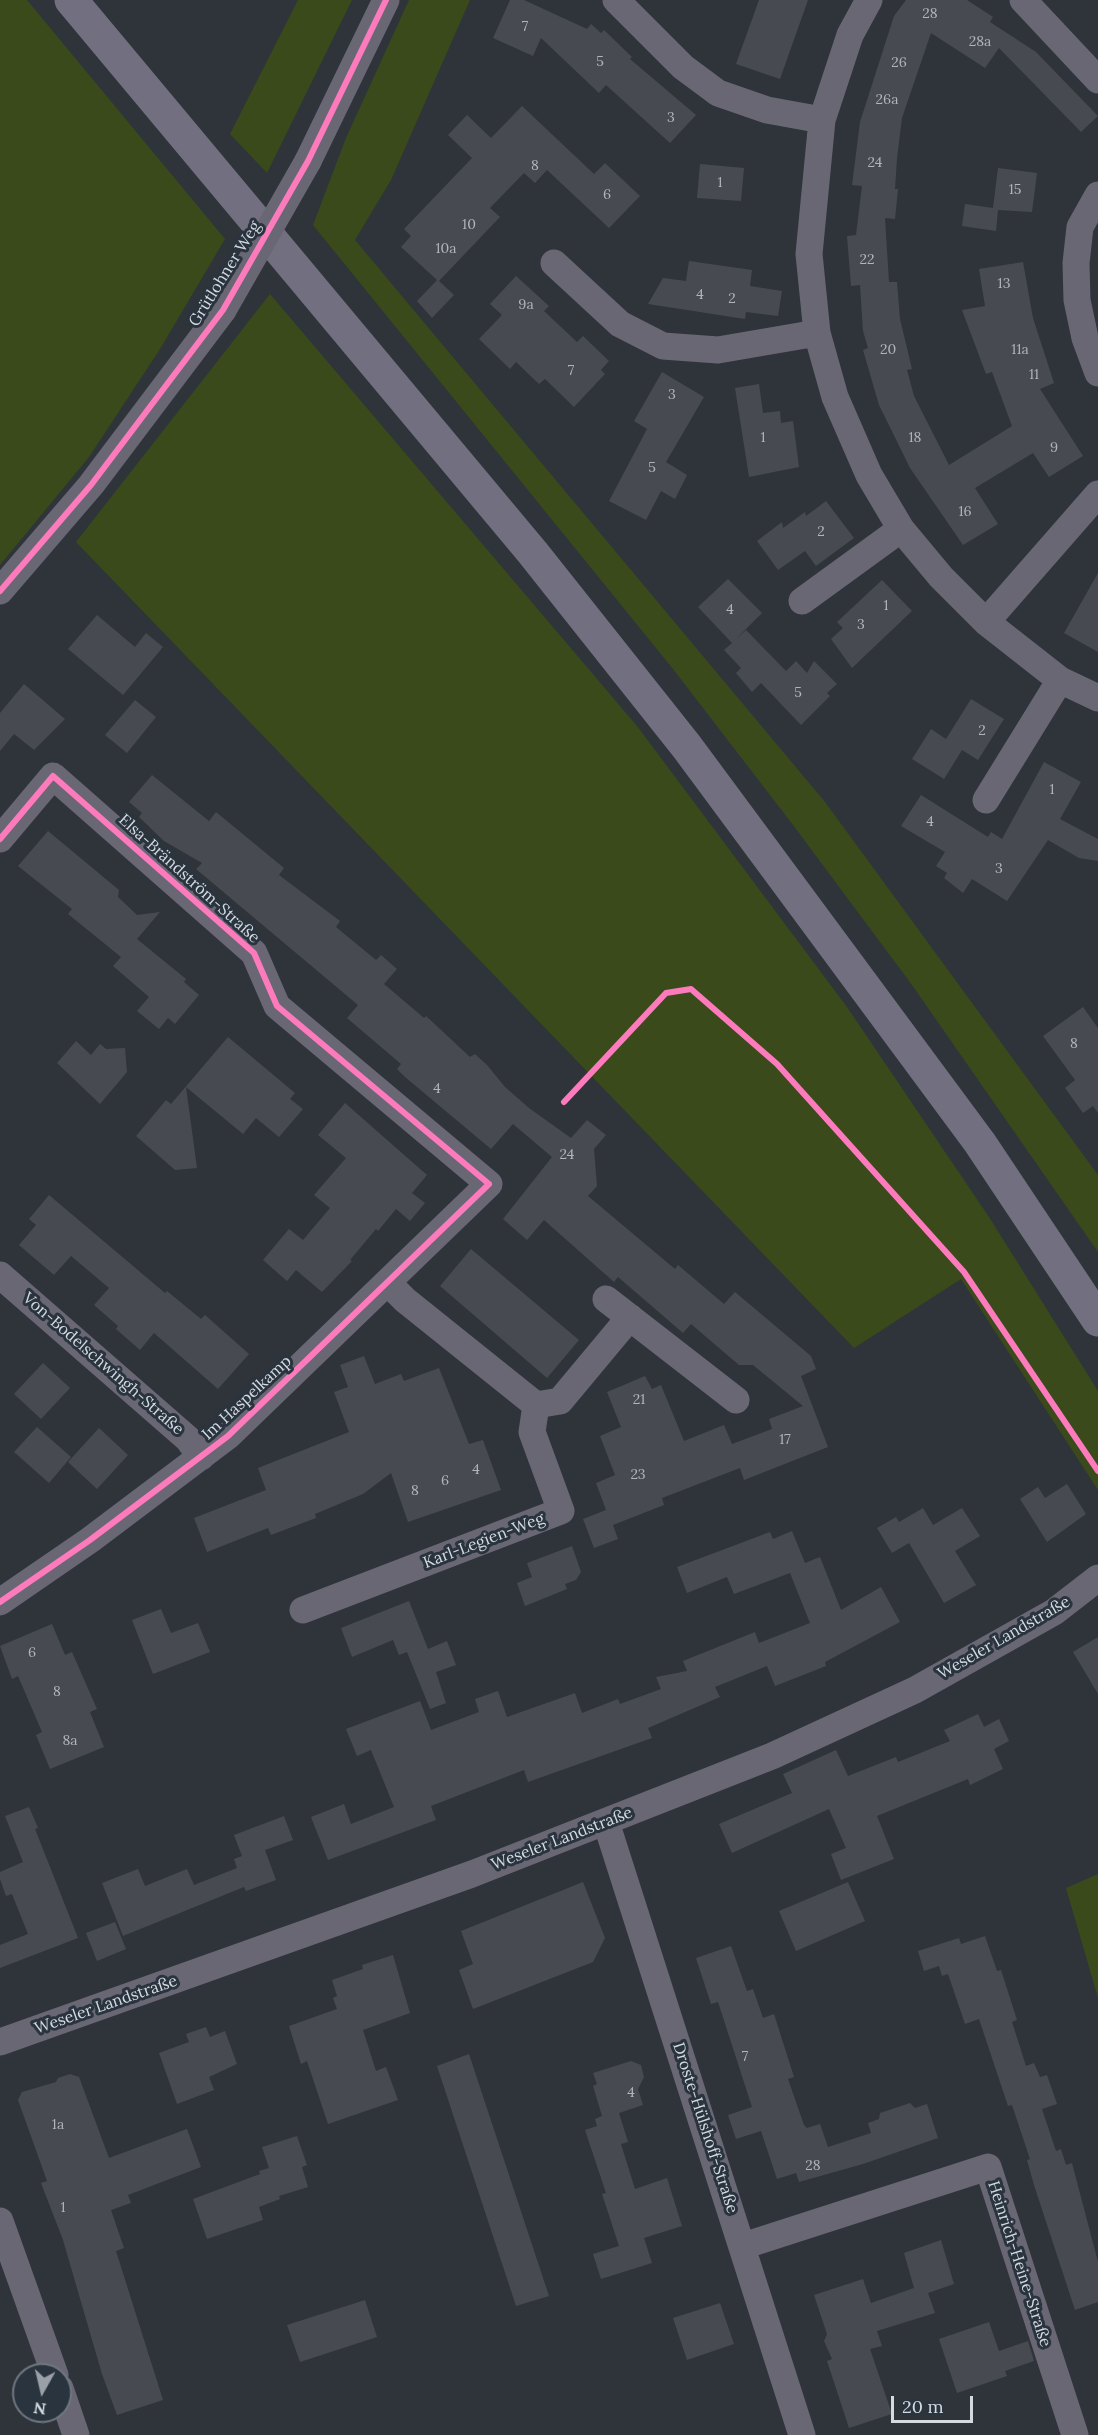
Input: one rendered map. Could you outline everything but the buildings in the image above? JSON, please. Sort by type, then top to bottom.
[{"type":"main road","points":[[71,0],[533,554],[687,747],[980,1143],[1098,1320]]},
{"type":"street","name":"Grütlohner Weg","points":[[0,591],[91,485],[223,310],[308,161],[386,0]]},
{"type":"street","points":[[616,0],[683,67],[718,93],[767,110],[822,120]]},
{"type":"street","points":[[869,0],[850,35],[822,120],[809,254],[817,333],[840,406],[869,475],[901,529],[941,577],[986,622],[1060,680],[1098,698]]},
{"type":"street","points":[[1023,0],[1094,68]]},
{"type":"street","points":[[1098,195],[1080,227],[1076,263],[1077,300],[1085,338],[1098,373]]},
{"type":"street","points":[[554,263],[621,324],[663,346],[718,350],[817,333]]},
{"type":"street","points":[[986,622],[1098,494]]},
{"type":"street","points":[[801,601],[901,529]]},
{"type":"street","points":[[986,800],[1060,680]]},
{"type":"street","name":"Elsa-Brändström-Straße","points":[[0,839],[53,776],[254,953],[277,1006],[489,1184]]},
{"type":"street","name":"Im Haspelkamp","points":[[0,1602],[90,1540],[228,1437],[489,1184]]},
{"type":"street","name":"Von-Bodelschwingh-Straße","points":[[0,1275],[188,1439],[201,1457]]},
{"type":"street","points":[[388,1283],[405,1300],[536,1405],[560,1401],[630,1317]]},
{"type":"street","points":[[606,1299],[736,1400]]},
{"type":"street","name":"Karl-Legien-Weg","points":[[303,1610],[561,1511],[532,1432],[536,1405]]},
{"type":"street","name":"Weseler Landstraße","points":[[0,2042],[472,1874],[777,1753],[915,1690],[1054,1612],[1098,1578]]},
{"type":"street","name":"Droste-Hülshoff-Straße","points":[[606,1822],[802,2435]]},
{"type":"street","name":"Heinrich-Heine-Straße","points":[[743,2246],[988,2167],[1074,2435]]},
{"type":"street","points":[[0,2221],[51,2363]]},
{"type":"green space","points":[[0,0],[27,0],[225,239],[160,349],[89,457],[0,565]]},
{"type":"green space","points":[[298,0],[352,0],[267,173],[230,134]]},
{"type":"green space","points":[[409,0],[470,0],[391,180],[355,240],[825,802],[1098,1175],[1098,1252],[912,985],[793,825],[673,669],[313,225],[346,138]]},
{"type":"green space","points":[[270,294],[637,726],[847,1007],[989,1217],[1098,1391],[1098,1490],[961,1279],[854,1348],[76,542]]},
{"type":"green space","points":[[1098,1874],[1098,1998],[1066,1888]]},
{"type":"cycle path","points":[[0,591],[91,485],[223,310],[308,161],[386,0]]},
{"type":"cycle path","points":[[0,839],[53,776],[254,953],[277,1006],[489,1184],[228,1436],[90,1540],[0,1602]]},
{"type":"cycle path","points":[[564,1102],[666,993],[691,989],[777,1064],[964,1272],[1098,1471]]}]
